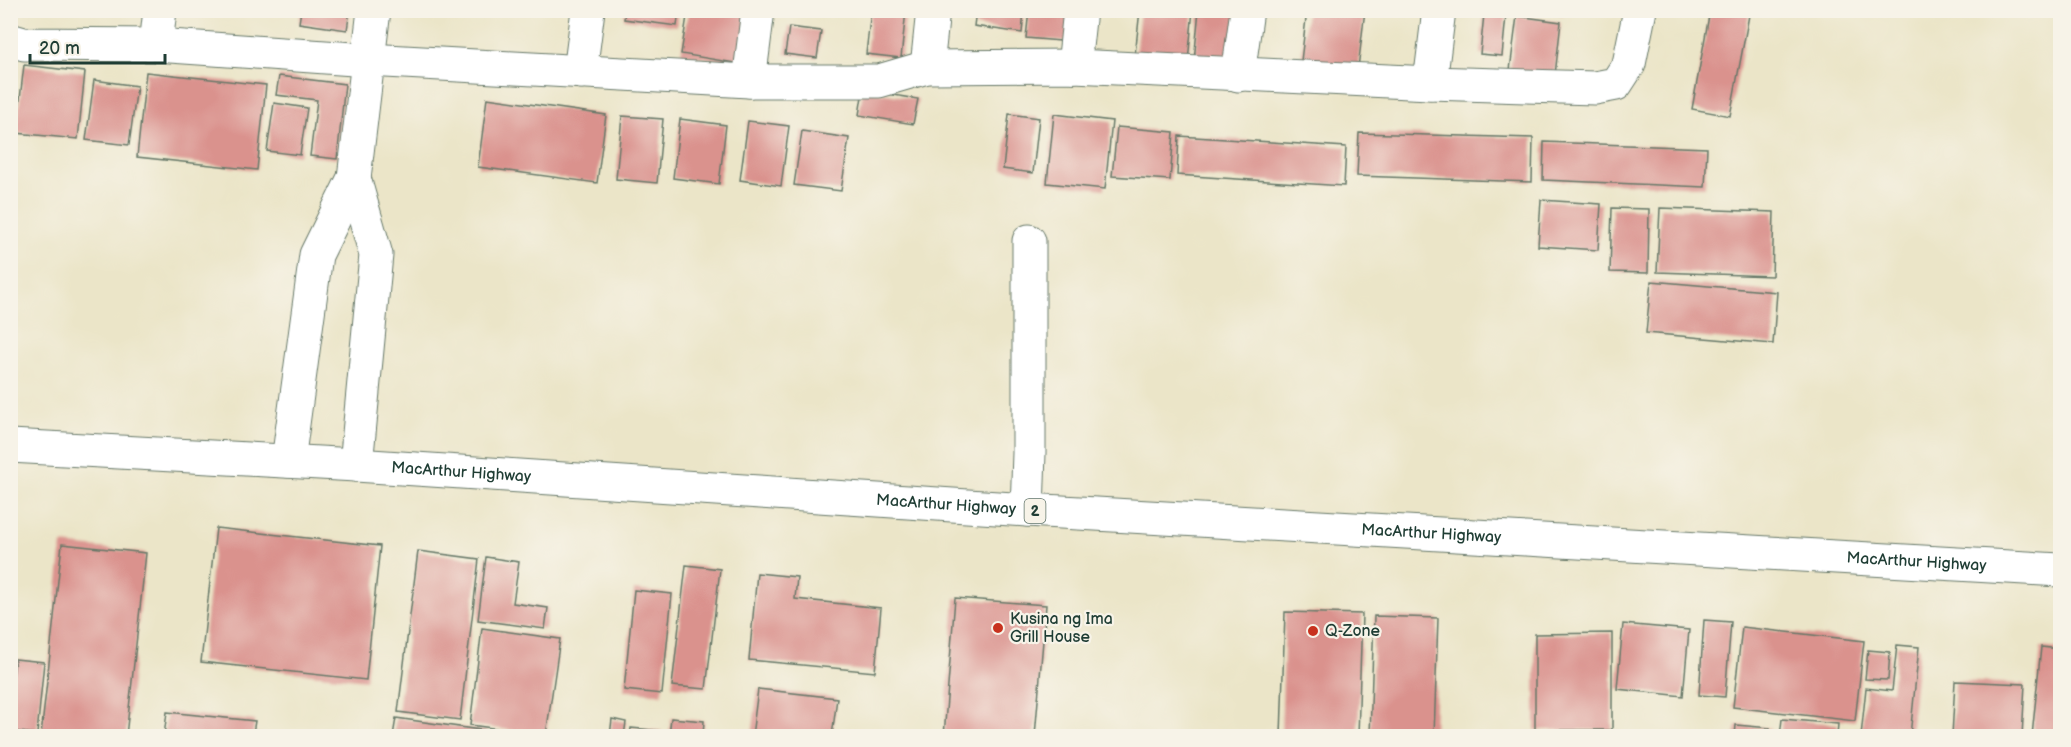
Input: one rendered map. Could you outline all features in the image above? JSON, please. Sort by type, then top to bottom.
[{"type":"main road","points":[[156,45],[160,10]]},
{"type":"main road","points":[[288,461],[316,255],[354,178],[374,10]]},
{"type":"main road","points":[[580,72],[588,10]]},
{"type":"main road","points":[[749,81],[758,10]]},
{"type":"main road","points":[[927,67],[933,10]]},
{"type":"main road","points":[[1074,66],[1080,10]]},
{"type":"main road","points":[[1238,75],[1247,10]]},
{"type":"main road","points":[[1430,83],[1439,10]]},
{"type":"main road","points":[[10,40],[24,44],[156,45],[368,60],[749,81],[879,81],[927,67],[1074,66],[1238,75],[1595,88],[1616,84],[1629,64],[1640,10]]},
{"type":"main road","points":[[354,178],[376,255],[357,465]]},
{"type":"main road","points":[[1027,510],[1029,241]]},
{"type":"main road","name":"MacArthur Highway","points":[[10,446],[357,465],[1027,510],[2061,570]]},
{"type":"building","points":[[301,10],[350,10],[347,30],[299,23]]},
{"type":"building","points":[[625,10],[679,10],[677,26],[624,19]]},
{"type":"building","points":[[688,10],[751,10],[741,64],[681,54]]},
{"type":"building","points":[[871,10],[906,10],[901,58],[866,54]]},
{"type":"building","points":[[976,10],[1024,10],[1022,33],[974,26]]},
{"type":"building","points":[[1029,10],[1076,10],[1072,42],[1026,38]]},
{"type":"building","points":[[1140,10],[1193,10],[1188,61],[1135,55]]},
{"type":"building","points":[[1199,10],[1242,10],[1235,65],[1194,61]]},
{"type":"building","points":[[1307,10],[1365,10],[1358,68],[1301,61]]},
{"type":"building","points":[[1544,10],[1563,10],[1563,15]]},
{"type":"building","points":[[1710,10],[1750,10],[1730,116],[1692,109]]},
{"type":"building","points":[[1484,14],[1506,16],[1502,56],[1480,54]]},
{"type":"building","points":[[1517,16],[1561,22],[1555,75],[1510,70]]},
{"type":"building","points":[[789,27],[821,31],[817,58],[785,54]]},
{"type":"building","points":[[24,65],[85,72],[78,139],[16,133]]},
{"type":"building","points":[[146,72],[266,85],[257,170],[137,157]]},
{"type":"building","points":[[279,76],[345,84],[337,159],[310,156],[317,100],[276,95]]},
{"type":"building","points":[[94,80],[137,86],[129,145],[86,140]]},
{"type":"building","points":[[863,90],[918,99],[913,124],[859,115]]},
{"type":"building","points":[[487,98],[606,115],[597,183],[478,167]]},
{"type":"building","points":[[274,103],[307,108],[300,155],[267,151]]},
{"type":"building","points":[[1009,114],[1039,118],[1033,173],[1003,169]]},
{"type":"building","points":[[1054,114],[1112,121],[1105,189],[1047,183]]},
{"type":"building","points":[[622,116],[663,119],[657,183],[616,179]]},
{"type":"building","points":[[680,119],[726,125],[719,184],[673,178]]},
{"type":"building","points":[[748,121],[789,126],[781,186],[740,180]]},
{"type":"building","points":[[1117,127],[1174,132],[1170,180],[1112,176]]},
{"type":"building","points":[[802,131],[849,138],[841,191],[794,185]]},
{"type":"building","points":[[1359,133],[1533,138],[1532,182],[1357,176]]},
{"type":"building","points":[[1179,136],[1346,147],[1344,186],[1177,175]]},
{"type":"building","points":[[1544,142],[1707,148],[1705,187],[1543,180]]},
{"type":"building","points":[[1541,200],[1601,204],[1598,250],[1538,246]]},
{"type":"building","points":[[1612,208],[1649,209],[1648,273],[1610,272]]},
{"type":"building","points":[[1660,208],[1774,212],[1772,276],[1657,272]]},
{"type":"building","points":[[1651,281],[1777,292],[1773,344],[1646,333]]},
{"type":"building","points":[[216,528],[380,546],[366,680],[201,662]]},
{"type":"building","points":[[62,544],[146,553],[126,736],[41,736]]},
{"type":"building","points":[[418,551],[479,559],[460,720],[398,712]]},
{"type":"building","points":[[486,557],[519,562],[513,603],[548,608],[545,629],[478,620]]},
{"type":"building","points":[[686,565],[720,569],[706,689],[672,686]]},
{"type":"building","points":[[757,573],[797,577],[795,599],[881,608],[875,672],[749,660]]},
{"type":"building","points":[[634,590],[672,594],[662,694],[624,690]]},
{"type":"building","points":[[955,598],[1046,605],[1035,736],[944,736]]},
{"type":"building","points":[[1285,612],[1362,614],[1358,736],[1281,736]]},
{"type":"building","points":[[1374,616],[1438,618],[1434,736],[1370,736]]},
{"type":"building","points":[[1704,620],[1731,622],[1725,697],[1699,695]]},
{"type":"building","points":[[1623,624],[1689,630],[1683,696],[1617,689]]},
{"type":"building","points":[[1742,627],[1864,641],[1855,721],[1733,707]]},
{"type":"building","points":[[482,628],[560,639],[546,735],[470,725]]},
{"type":"building","points":[[1612,633],[1612,730],[1535,730],[1535,634]]},
{"type":"building","points":[[1897,645],[1919,647],[1910,736],[1861,736],[1866,688],[1892,691]]},
{"type":"building","points":[[2041,647],[2060,649],[2060,736],[2032,736]]},
{"type":"building","points":[[1868,650],[1890,652],[1888,680],[1865,679]]},
{"type":"building","points":[[15,659],[44,662],[37,734],[10,731],[10,705]]},
{"type":"building","points":[[1955,681],[2025,684],[2022,736],[1952,736]]},
{"type":"building","points":[[758,689],[837,698],[832,736],[752,736]]},
{"type":"building","points":[[167,712],[255,721],[253,733],[274,736],[164,736]]},
{"type":"building","points":[[396,718],[487,731],[486,736],[393,736]]},
{"type":"building","points":[[671,718],[704,721],[703,736],[669,736]]},
{"type":"building","points":[[612,719],[626,722],[624,736],[610,736]]},
{"type":"building","points":[[1782,719],[1838,724],[1837,736],[1780,736]]},
{"type":"building","points":[[1736,725],[1770,728],[1769,736],[1735,736]]},
{"type":"building","points":[[631,728],[662,731],[662,736],[630,736]]},
{"type":"place","name":"Kusina ng Ima Grill House","points":[[998,628]]},
{"type":"place","name":"Q-Zone","points":[[1313,631]]}]
